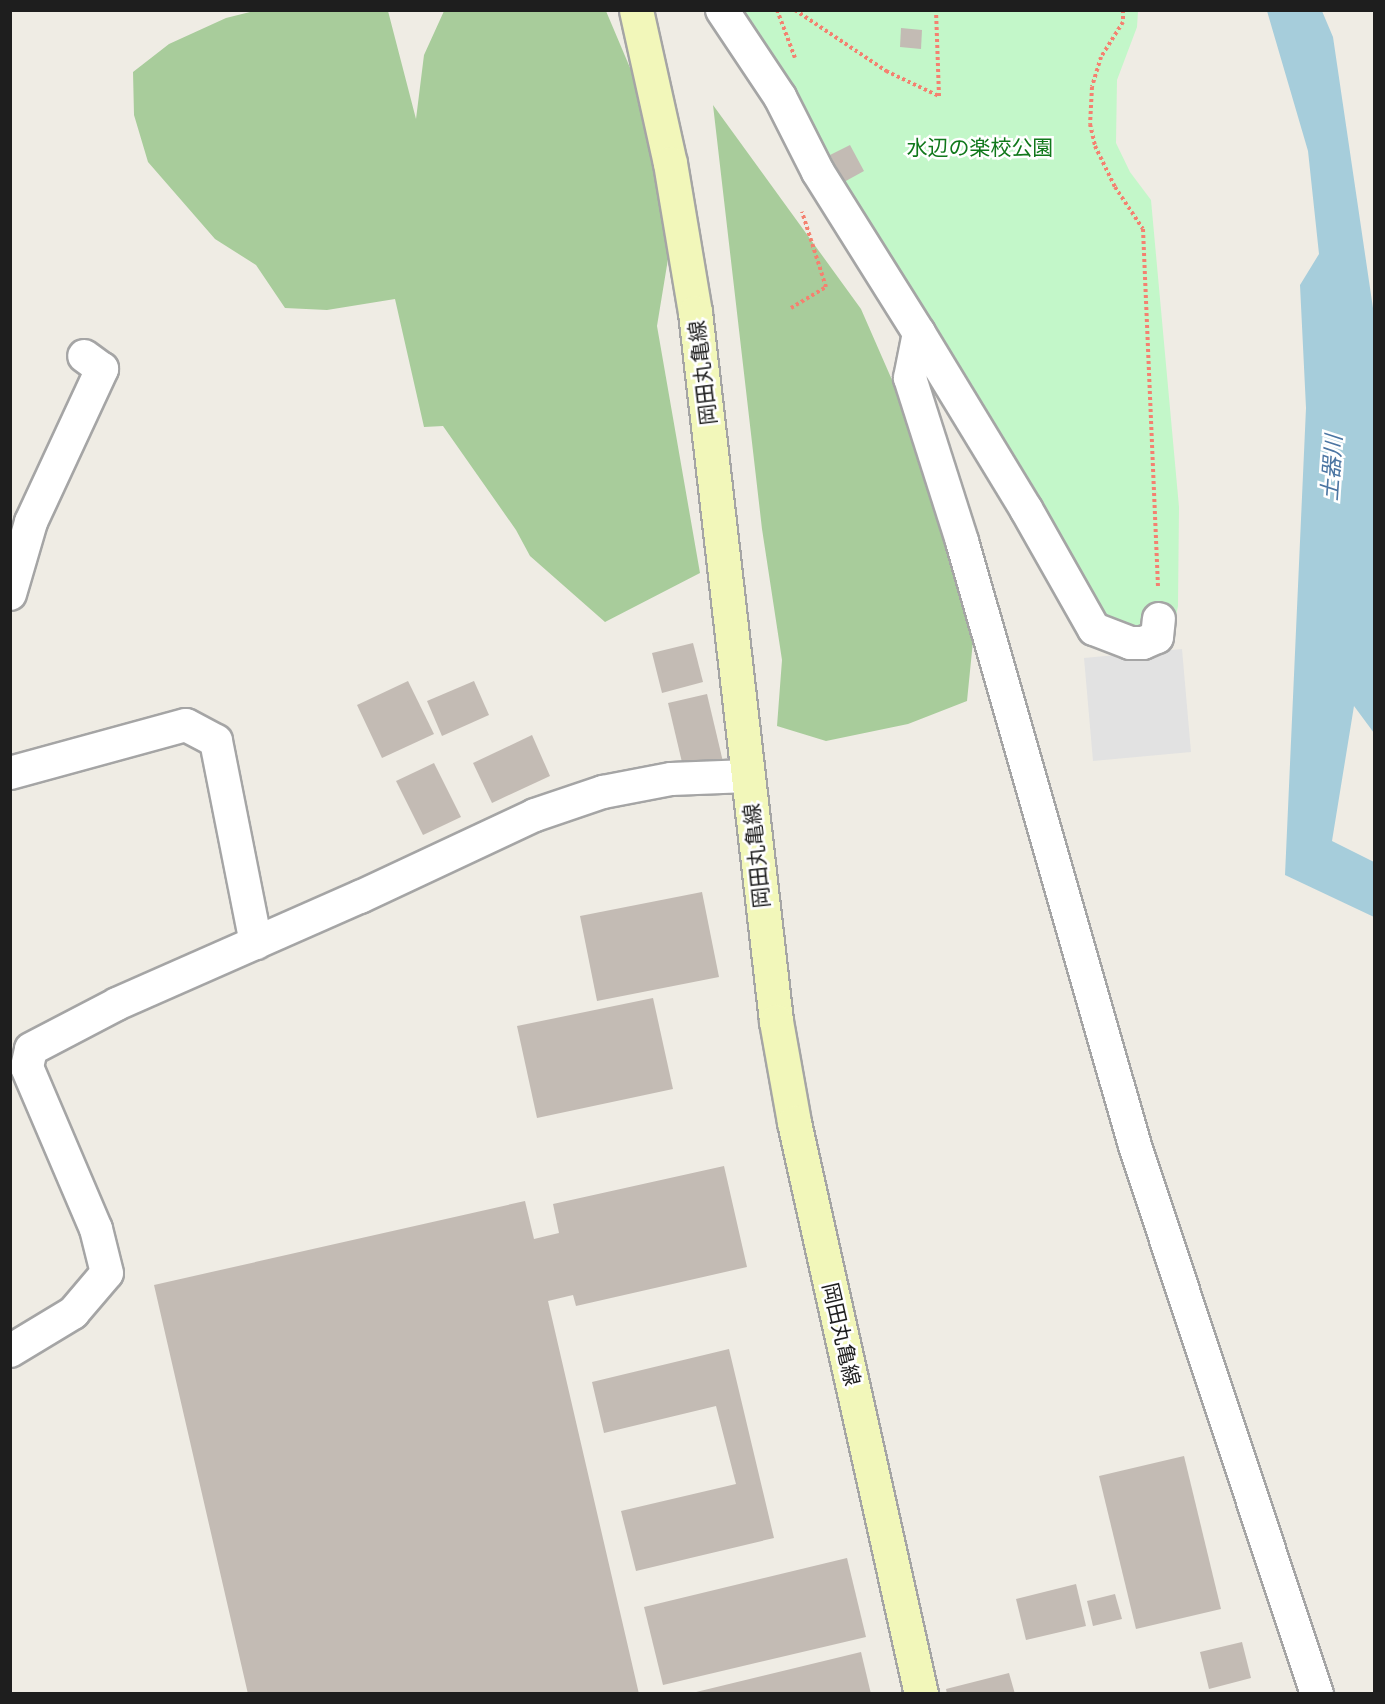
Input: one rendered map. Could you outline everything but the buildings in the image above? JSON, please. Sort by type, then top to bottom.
[{"type":"main road","name":"岡田丸亀線","points":[[636,10],[670,163],[695,312],[772,987],[794,1122],[921,1694]]},
{"type":"street","points":[[722,10],[780,97],[818,172],[1026,509],[1094,629],[1130,643],[1143,643],[1157,637],[1160,620]]},
{"type":"street","points":[[919,333],[910,378],[962,541],[1135,1146],[1317,1694]]},
{"type":"street","points":[[10,594],[31,522],[102,369],[84,356]]},
{"type":"street","points":[[10,772],[186,725],[216,741],[256,943]]},
{"type":"street","points":[[10,1351],[74,1313],[107,1273],[96,1229],[27,1067],[31,1049],[117,1004],[546,811],[603,792],[671,779],[747,776]]},
{"type":"path","points":[[795,10],[886,71],[939,96],[936,10]]},
{"type":"path","points":[[1123,10],[1123,22],[1101,57],[1092,87],[1090,124],[1095,146],[1115,187],[1143,229],[1160,620]]},
{"type":"path","points":[[791,308],[826,287],[799,202]]},
{"type":"green space","points":[[254,11],[388,11],[416,119],[424,55],[444,11],[606,11],[639,89],[669,253],[657,326],[700,573],[605,622],[530,556],[516,530],[443,426],[424,427],[395,299],[327,310],[285,308],[256,265],[215,239],[148,162],[134,115],[133,72],[169,44],[226,18]]},
{"type":"green space","name":"水辺の楽校公園","points":[[735,11],[1138,11],[1137,27],[1117,80],[1116,143],[1130,172],[1151,200],[1179,507],[1178,606],[1175,620],[1151,636],[1101,628]]},
{"type":"green space","points":[[713,105],[861,309],[913,428],[976,611],[967,701],[908,724],[826,741],[777,726],[782,660],[762,529]]},
{"type":"shaded area","points":[[1182,649],[1191,752],[1093,761],[1084,658]]},
{"type":"water","name":"土器川","points":[[1267,11],[1322,11],[1333,37],[1374,315],[1374,733],[1354,706],[1332,841],[1374,862],[1374,917],[1285,875],[1306,408],[1300,285],[1319,254],[1308,151]]}]
